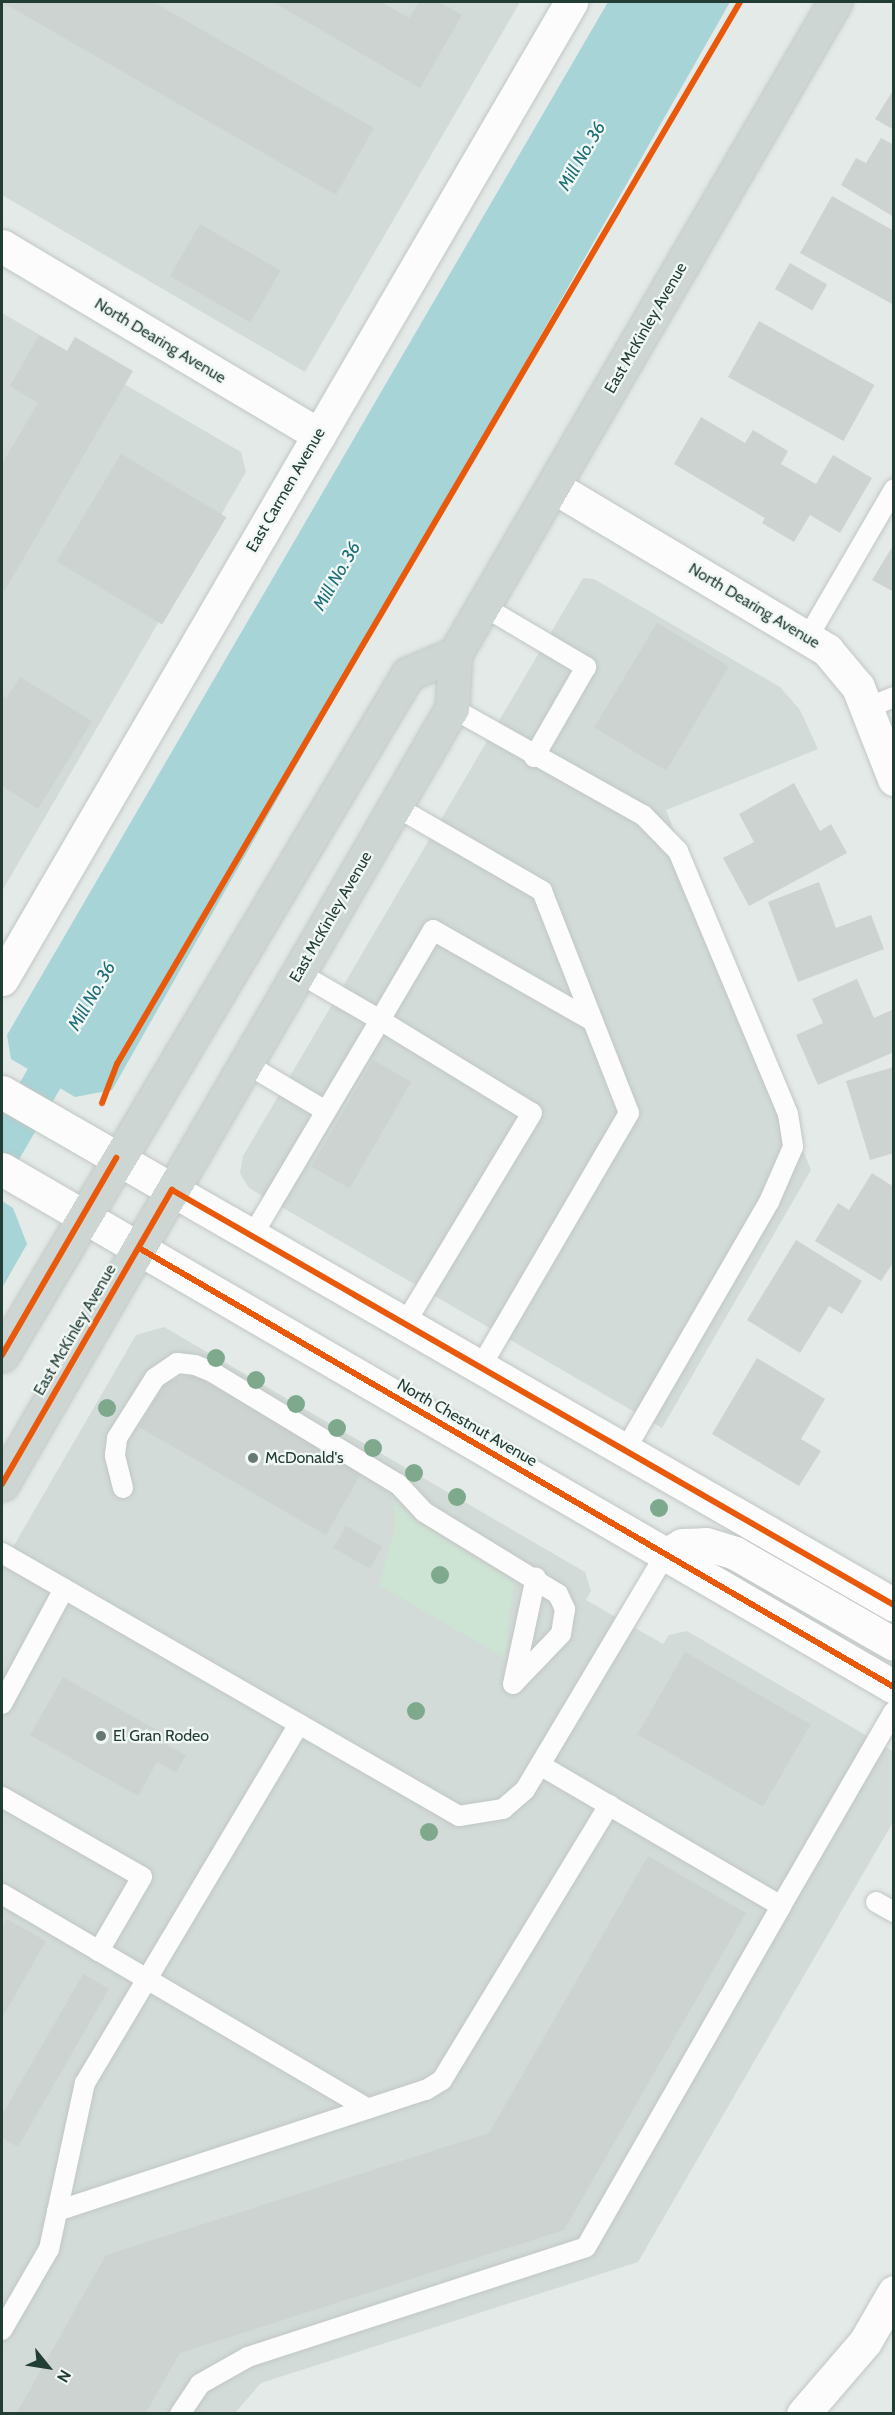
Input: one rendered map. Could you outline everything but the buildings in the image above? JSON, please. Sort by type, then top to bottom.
[{"type":"main road","name":"East Carmen Avenue","points":[[2,979],[571,2]]},
{"type":"main road","name":"East McKinley Avenue","points":[[2,1484],[452,708],[455,654],[835,2]]},
{"type":"main road","name":"North Dearing Avenue","points":[[2,246],[318,435]]},
{"type":"main road","name":"North Dearing Avenue","points":[[554,487],[808,637],[844,667],[880,702],[894,779]]},
{"type":"main road","points":[[2,1355],[116,1158],[408,674],[455,654]]},
{"type":"main road","points":[[2,1092],[624,1452],[894,1605]]},
{"type":"main road","name":"North Chestnut Avenue","points":[[14,1176],[894,1687]]},
{"type":"main road","points":[[665,1554],[681,1545],[706,1544],[735,1553],[894,1644]]},
{"type":"main road","points":[[803,2414],[865,2342],[894,2292]]},
{"type":"lane","points":[[808,637],[894,489]]},
{"type":"lane","points":[[483,606],[586,667],[534,757]]},
{"type":"lane","points":[[452,708],[534,757],[644,815],[678,851],[788,1114],[793,1147],[769,1202],[624,1452]]},
{"type":"lane","points":[[395,806],[542,891],[629,1113],[480,1368]]},
{"type":"lane","points":[[252,1236],[434,930],[591,1020]]},
{"type":"lane","points":[[299,973],[532,1113],[404,1324]]},
{"type":"lane","points":[[245,1063],[326,1111]]},
{"type":"lane","points":[[123,1488],[115,1445],[133,1408],[160,1372],[177,1363],[195,1365],[398,1484],[424,1512],[536,1577],[551,1586],[562,1601],[563,1626],[556,1641],[513,1684],[536,1577]]},
{"type":"lane","points":[[2,1552],[459,1816],[503,1809],[525,1790],[665,1554]]},
{"type":"lane","points":[[2,1704],[64,1589]]},
{"type":"lane","points":[[180,2414],[200,2384],[248,2358],[586,2247],[894,1711]]},
{"type":"lane","points":[[2,2330],[49,2249],[85,2083],[145,1978],[299,1724]]},
{"type":"lane","points":[[540,1765],[781,1906]]},
{"type":"lane","points":[[2,1797],[141,1877],[99,1951]]},
{"type":"lane","points":[[57,2211],[426,2090],[453,2067],[609,1805]]},
{"type":"lane","points":[[2,1894],[368,2109]]},
{"type":"lane","points":[[876,1902],[894,1912]]},
{"type":"shaded area","points":[[2,2],[520,2],[305,372],[2,195]]},
{"type":"shaded area","points":[[2,313],[241,452],[246,472],[2,891]]},
{"type":"shaded area","points":[[583,578],[594,579],[780,687],[800,710],[818,749],[666,810],[811,1170],[662,1428],[249,1188],[240,1173],[243,1156]]},
{"type":"shaded area","points":[[164,1327],[585,1572],[591,1591],[586,1600],[663,1644],[669,1635],[687,1631],[893,1751],[893,1822],[638,2262],[261,2383],[235,2413],[2,2414],[2,1566],[136,1335]]},
{"type":"green space","points":[[394,1502],[415,1521],[514,1582],[505,1658],[379,1585],[394,1532]]},
{"type":"water","points":[[608,2],[730,2],[112,1090],[75,1097],[11,1059],[7,1035]]},
{"type":"water","points":[[2,1201],[13,1208],[27,1244],[2,1288]]},
{"type":"waterway","name":"Mill No. 36","points":[[2,1151],[69,1036]]},
{"type":"cycle path","points":[[102,1103],[117,1064],[740,2]]},
{"type":"cycle path","points":[[2,1355],[116,1158]]},
{"type":"cycle path","points":[[2,1484],[172,1190],[894,1605]]},
{"type":"cycle path","points":[[139,1248],[894,1687]]},
{"type":"place","name":"McDonald's","points":[[253,1458]]},
{"type":"place","name":"El Gran Rodeo","points":[[101,1736]]}]
